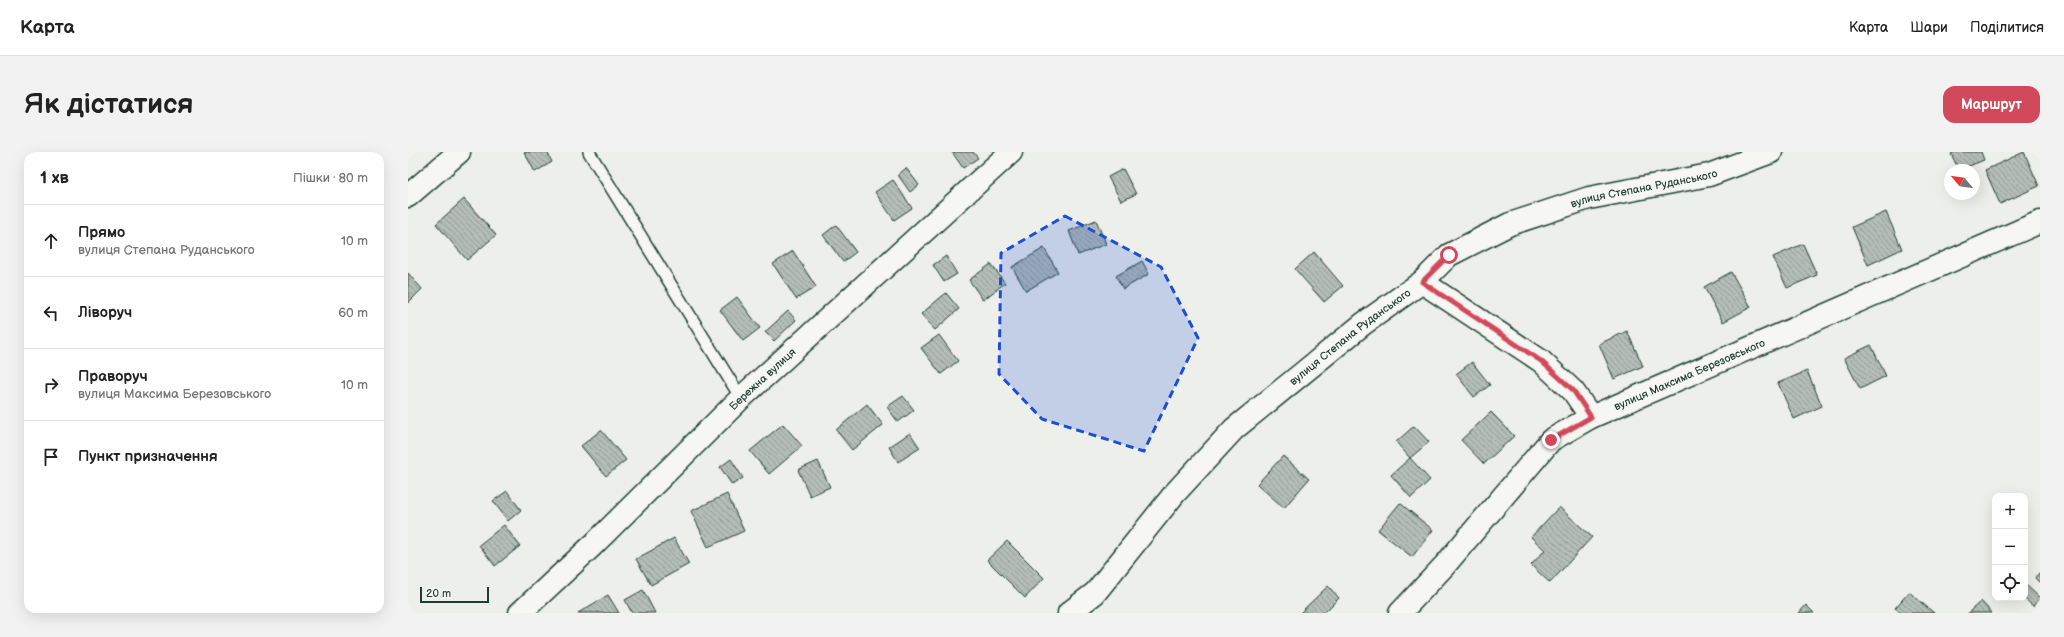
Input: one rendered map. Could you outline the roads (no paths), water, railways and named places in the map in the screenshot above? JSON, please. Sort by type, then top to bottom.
[{"type":"street","points":[[408,196],[459,152]]},
{"type":"street","name":"Бережна вулиця","points":[[520,613],[593,545],[741,398],[1011,152]]},
{"type":"street","name":"вулиця Степана Руданського","points":[[1069,613],[1095,593],[1175,493],[1234,430],[1362,324],[1422,282],[1449,255],[1510,224],[1589,198],[1709,175],[1771,152]]},
{"type":"street","name":"вулиця Максима Березовського","points":[[1400,613],[1445,565],[1551,440],[1591,417],[2040,222]]},
{"type":"street","points":[[1422,282],[1541,361],[1573,390],[1591,417]]},
{"type":"lane","points":[[589,152],[741,398]]}]
